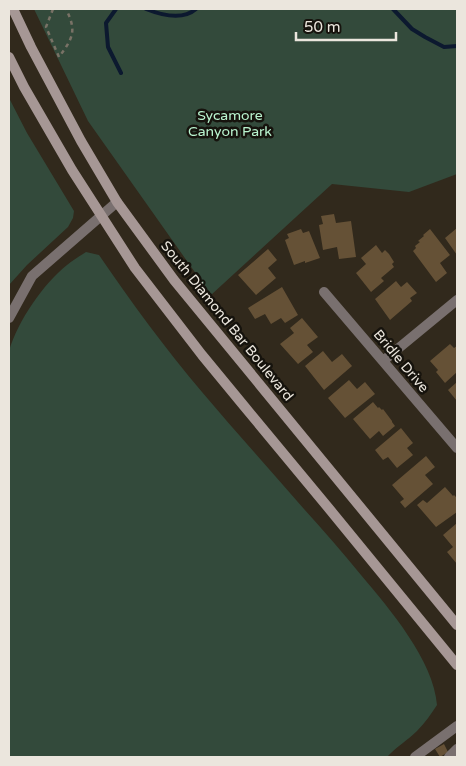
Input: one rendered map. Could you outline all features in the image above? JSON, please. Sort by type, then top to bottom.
[{"type":"main road","name":"South Diamond Bar Boulevard","points":[[13,9],[31,48],[81,141],[117,202],[180,288],[457,625]]},
{"type":"main road","points":[[9,57],[24,87],[72,170],[135,268],[202,355],[457,665]]},
{"type":"street","points":[[9,318],[32,276],[117,202]]},
{"type":"street","name":"Bridle Drive","points":[[324,292],[457,448]]},
{"type":"street","points":[[383,361],[457,300]]},
{"type":"street","points":[[415,757],[457,726]]},
{"type":"street","points":[[449,757],[457,749]]},
{"type":"path","points":[[53,9],[46,27],[59,57],[69,43],[72,34],[72,20],[66,9]]},
{"type":"green space","name":"Sycamore Canyon Park","points":[[34,9],[457,9],[457,174],[409,192],[332,184],[211,295],[88,121]]},
{"type":"green space","points":[[9,98],[27,133],[74,211],[73,218],[68,227],[27,265],[9,285]]},
{"type":"green space","points":[[86,252],[99,255],[123,290],[188,375],[372,588],[397,619],[419,653],[434,688],[437,705],[417,731],[387,757],[9,757],[9,351],[18,328],[40,293],[69,263]]},
{"type":"building","points":[[334,214],[336,223],[351,221],[356,257],[339,259],[337,247],[323,250],[319,225],[323,224],[321,216]]},
{"type":"building","points":[[457,228],[457,255],[445,238]]},
{"type":"building","points":[[301,229],[303,233],[309,231],[320,258],[294,265],[285,240],[289,238],[287,234]]},
{"type":"building","points":[[430,229],[450,255],[440,263],[447,273],[436,282],[413,251],[420,242],[418,241]]},
{"type":"building","points":[[376,245],[382,253],[385,250],[389,254],[394,262],[392,264],[394,267],[381,278],[384,281],[371,292],[356,273],[366,264],[361,258]]},
{"type":"building","points":[[268,249],[277,260],[268,268],[276,278],[256,295],[238,275]]},
{"type":"building","points":[[396,281],[401,287],[407,282],[417,293],[410,298],[412,301],[390,320],[375,299]]},
{"type":"building","points":[[282,287],[298,315],[285,323],[281,318],[271,324],[265,314],[255,319],[248,308]]},
{"type":"building","points":[[302,318],[318,337],[307,345],[313,352],[298,364],[280,344],[294,333],[290,328]]},
{"type":"building","points":[[450,344],[454,348],[457,346],[457,372],[445,383],[436,372],[438,370],[430,361]]},
{"type":"building","points":[[323,351],[332,362],[342,354],[352,366],[324,390],[305,366]]},
{"type":"building","points":[[349,380],[357,389],[365,382],[375,394],[345,418],[328,398]]},
{"type":"building","points":[[457,382],[457,401],[448,390]]},
{"type":"building","points":[[373,402],[378,408],[383,409],[395,426],[383,436],[379,431],[370,439],[353,419]]},
{"type":"building","points":[[401,428],[413,443],[407,448],[413,455],[397,468],[388,457],[383,460],[375,450]]},
{"type":"building","points":[[426,456],[435,467],[425,475],[433,484],[405,508],[400,502],[404,499],[392,485]]},
{"type":"building","points":[[445,487],[457,498],[457,512],[436,527],[417,505],[423,500],[427,503]]},
{"type":"building","points":[[457,523],[457,564],[447,552],[453,547],[443,535]]},
{"type":"building","points":[[444,744],[448,752],[440,757],[435,749]]},
{"type":"waterway","points":[[116,9],[106,23],[108,47],[121,73]]},
{"type":"waterway","points":[[146,9],[171,16],[184,15],[196,9]]},
{"type":"waterway","points":[[393,9],[412,29],[425,37],[444,47],[457,46]]}]
